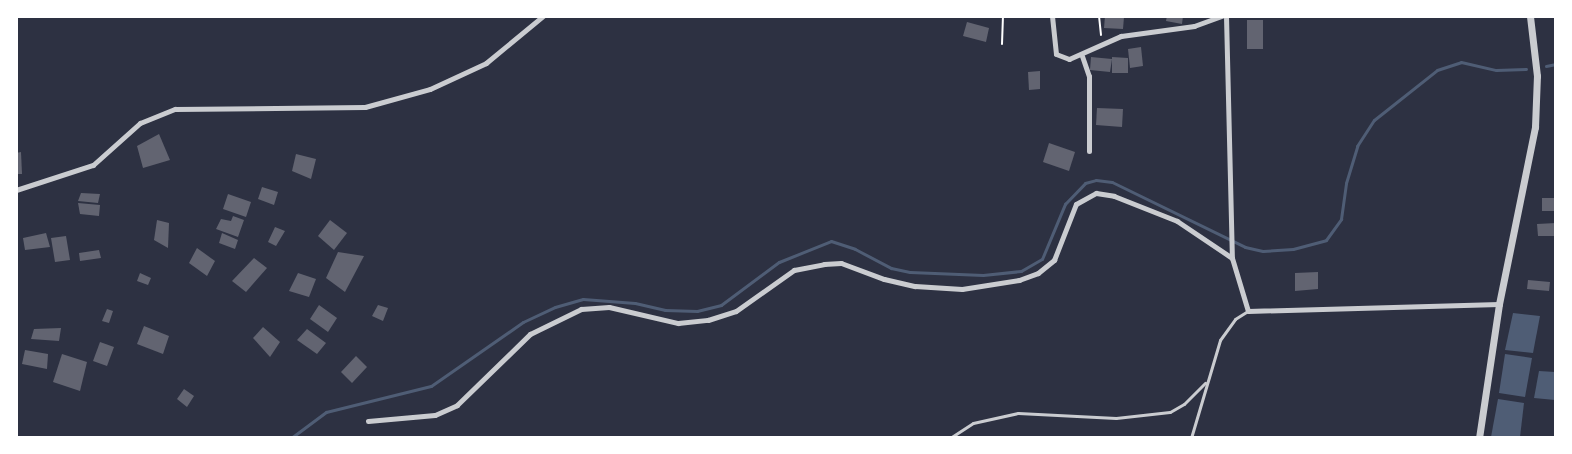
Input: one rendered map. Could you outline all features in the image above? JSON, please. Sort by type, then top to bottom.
[{"type":"street","points":[[16,190],[93,165],[140,123],[175,109],[365,107],[430,89],[492,59],[543,16]]},
{"type":"street","points":[[1052,16],[1056,54],[1063,59],[1082,56],[1102,41],[1207,23],[1224,16],[1231,250],[1248,311],[1499,304]]},
{"type":"street","points":[[1479,438],[1499,304],[1535,127],[1537,76],[1530,16]]},
{"type":"street","points":[[1082,56],[1089,76],[1089,151]]},
{"type":"street","points":[[368,421],[435,415],[457,405],[530,334],[581,309],[609,307],[667,322],[708,320],[736,311],[794,270],[824,264],[841,263],[884,279],[915,286],[962,289],[1019,280],[1038,273],[1054,260],[1076,204],[1096,193],[1114,196],[1177,221],[1232,258]]},
{"type":"lane","points":[[1191,438],[1205,383],[1225,330],[1248,311]]},
{"type":"lane","points":[[950,438],[973,423],[1017,413],[1116,418],[1170,412],[1184,404],[1205,383]]},
{"type":"path","points":[[1002,44],[1003,16]]},
{"type":"path","points":[[1099,16],[1102,41]]},
{"type":"water","points":[[1513,313],[1540,316],[1533,353],[1505,350]]},
{"type":"water","points":[[1505,354],[1532,358],[1525,397],[1499,393]]},
{"type":"water","points":[[1539,371],[1555,372],[1555,400],[1534,398]]},
{"type":"water","points":[[1498,399],[1524,403],[1520,437],[1491,437]]},
{"type":"building","points":[[1105,16],[1124,17],[1123,29],[1104,28]]},
{"type":"building","points":[[1167,16],[1183,16],[1182,24],[1166,21]]},
{"type":"building","points":[[1247,20],[1263,20],[1263,49],[1247,49]]},
{"type":"building","points":[[967,22],[989,28],[986,42],[963,36]]},
{"type":"building","points":[[1141,47],[1143,66],[1130,68],[1128,49]]},
{"type":"building","points":[[1091,57],[1112,59],[1110,72],[1090,70]]},
{"type":"building","points":[[1112,57],[1128,58],[1128,73],[1112,73]]},
{"type":"building","points":[[1040,71],[1040,89],[1029,90],[1028,72]]},
{"type":"building","points":[[1097,108],[1123,109],[1122,127],[1096,125]]},
{"type":"building","points":[[159,134],[170,160],[143,168],[137,146]]},
{"type":"building","points":[[1049,143],[1075,152],[1069,171],[1043,162]]},
{"type":"building","points":[[21,152],[22,174],[16,174],[16,153]]},
{"type":"building","points":[[296,154],[316,159],[311,179],[292,171]]},
{"type":"building","points":[[262,187],[278,192],[274,205],[258,199]]},
{"type":"building","points":[[81,193],[100,194],[98,203],[78,201]]},
{"type":"building","points":[[228,194],[251,202],[246,217],[223,209]]},
{"type":"building","points":[[1542,198],[1556,198],[1556,211],[1542,211]]},
{"type":"building","points":[[78,203],[100,205],[99,216],[80,214]]},
{"type":"building","points":[[233,216],[244,220],[238,237],[216,229],[221,219],[231,221]]},
{"type":"building","points":[[157,220],[169,223],[168,248],[154,240]]},
{"type":"building","points":[[330,220],[347,233],[334,250],[318,236]]},
{"type":"building","points":[[1556,223],[1556,236],[1538,236],[1537,224]]},
{"type":"building","points":[[275,227],[285,231],[276,246],[268,242]]},
{"type":"building","points":[[46,233],[50,247],[25,250],[23,238]]},
{"type":"building","points":[[222,233],[238,240],[235,249],[219,243]]},
{"type":"building","points":[[66,236],[70,260],[55,262],[51,238]]},
{"type":"building","points":[[197,248],[215,261],[207,276],[189,263]]},
{"type":"building","points":[[99,250],[101,258],[80,261],[79,253]]},
{"type":"building","points":[[338,252],[364,256],[345,292],[326,278]]},
{"type":"building","points":[[254,258],[267,268],[246,292],[232,281]]},
{"type":"building","points":[[1318,272],[1318,289],[1295,291],[1295,273]]},
{"type":"building","points":[[140,273],[151,278],[148,285],[137,281]]},
{"type":"building","points":[[298,273],[316,279],[309,297],[289,291]]},
{"type":"building","points":[[1528,280],[1550,282],[1549,291],[1527,289]]},
{"type":"building","points":[[319,305],[337,318],[328,332],[310,319]]},
{"type":"building","points":[[378,305],[388,308],[383,321],[372,316]]},
{"type":"building","points":[[107,309],[113,311],[109,323],[102,321]]},
{"type":"building","points":[[144,326],[169,336],[163,354],[137,344]]},
{"type":"building","points":[[263,327],[280,342],[270,357],[253,338]]},
{"type":"building","points":[[61,328],[59,341],[31,339],[34,329]]},
{"type":"building","points":[[307,329],[326,343],[317,354],[297,340]]},
{"type":"building","points":[[100,342],[114,347],[107,366],[93,361]]},
{"type":"building","points":[[25,350],[48,354],[47,369],[22,364]]},
{"type":"building","points":[[62,354],[87,362],[80,391],[53,382]]},
{"type":"building","points":[[356,356],[367,367],[352,383],[341,372]]},
{"type":"building","points":[[184,389],[194,396],[187,407],[177,399]]},
{"type":"waterway","points":[[291,438],[326,412],[431,386],[523,322],[555,307],[583,299],[635,303],[665,310],[697,311],[721,305],[779,262],[831,241],[855,249],[891,268],[910,272],[983,275],[1021,271],[1042,259],[1065,204],[1085,183],[1096,180],[1112,182],[1245,247],[1263,251],[1293,249],[1326,240],[1341,219],[1346,183],[1357,146],[1374,120],[1437,70],[1461,62],[1496,70],[1526,69]]},
{"type":"waterway","points":[[1546,66],[1556,64]]}]
